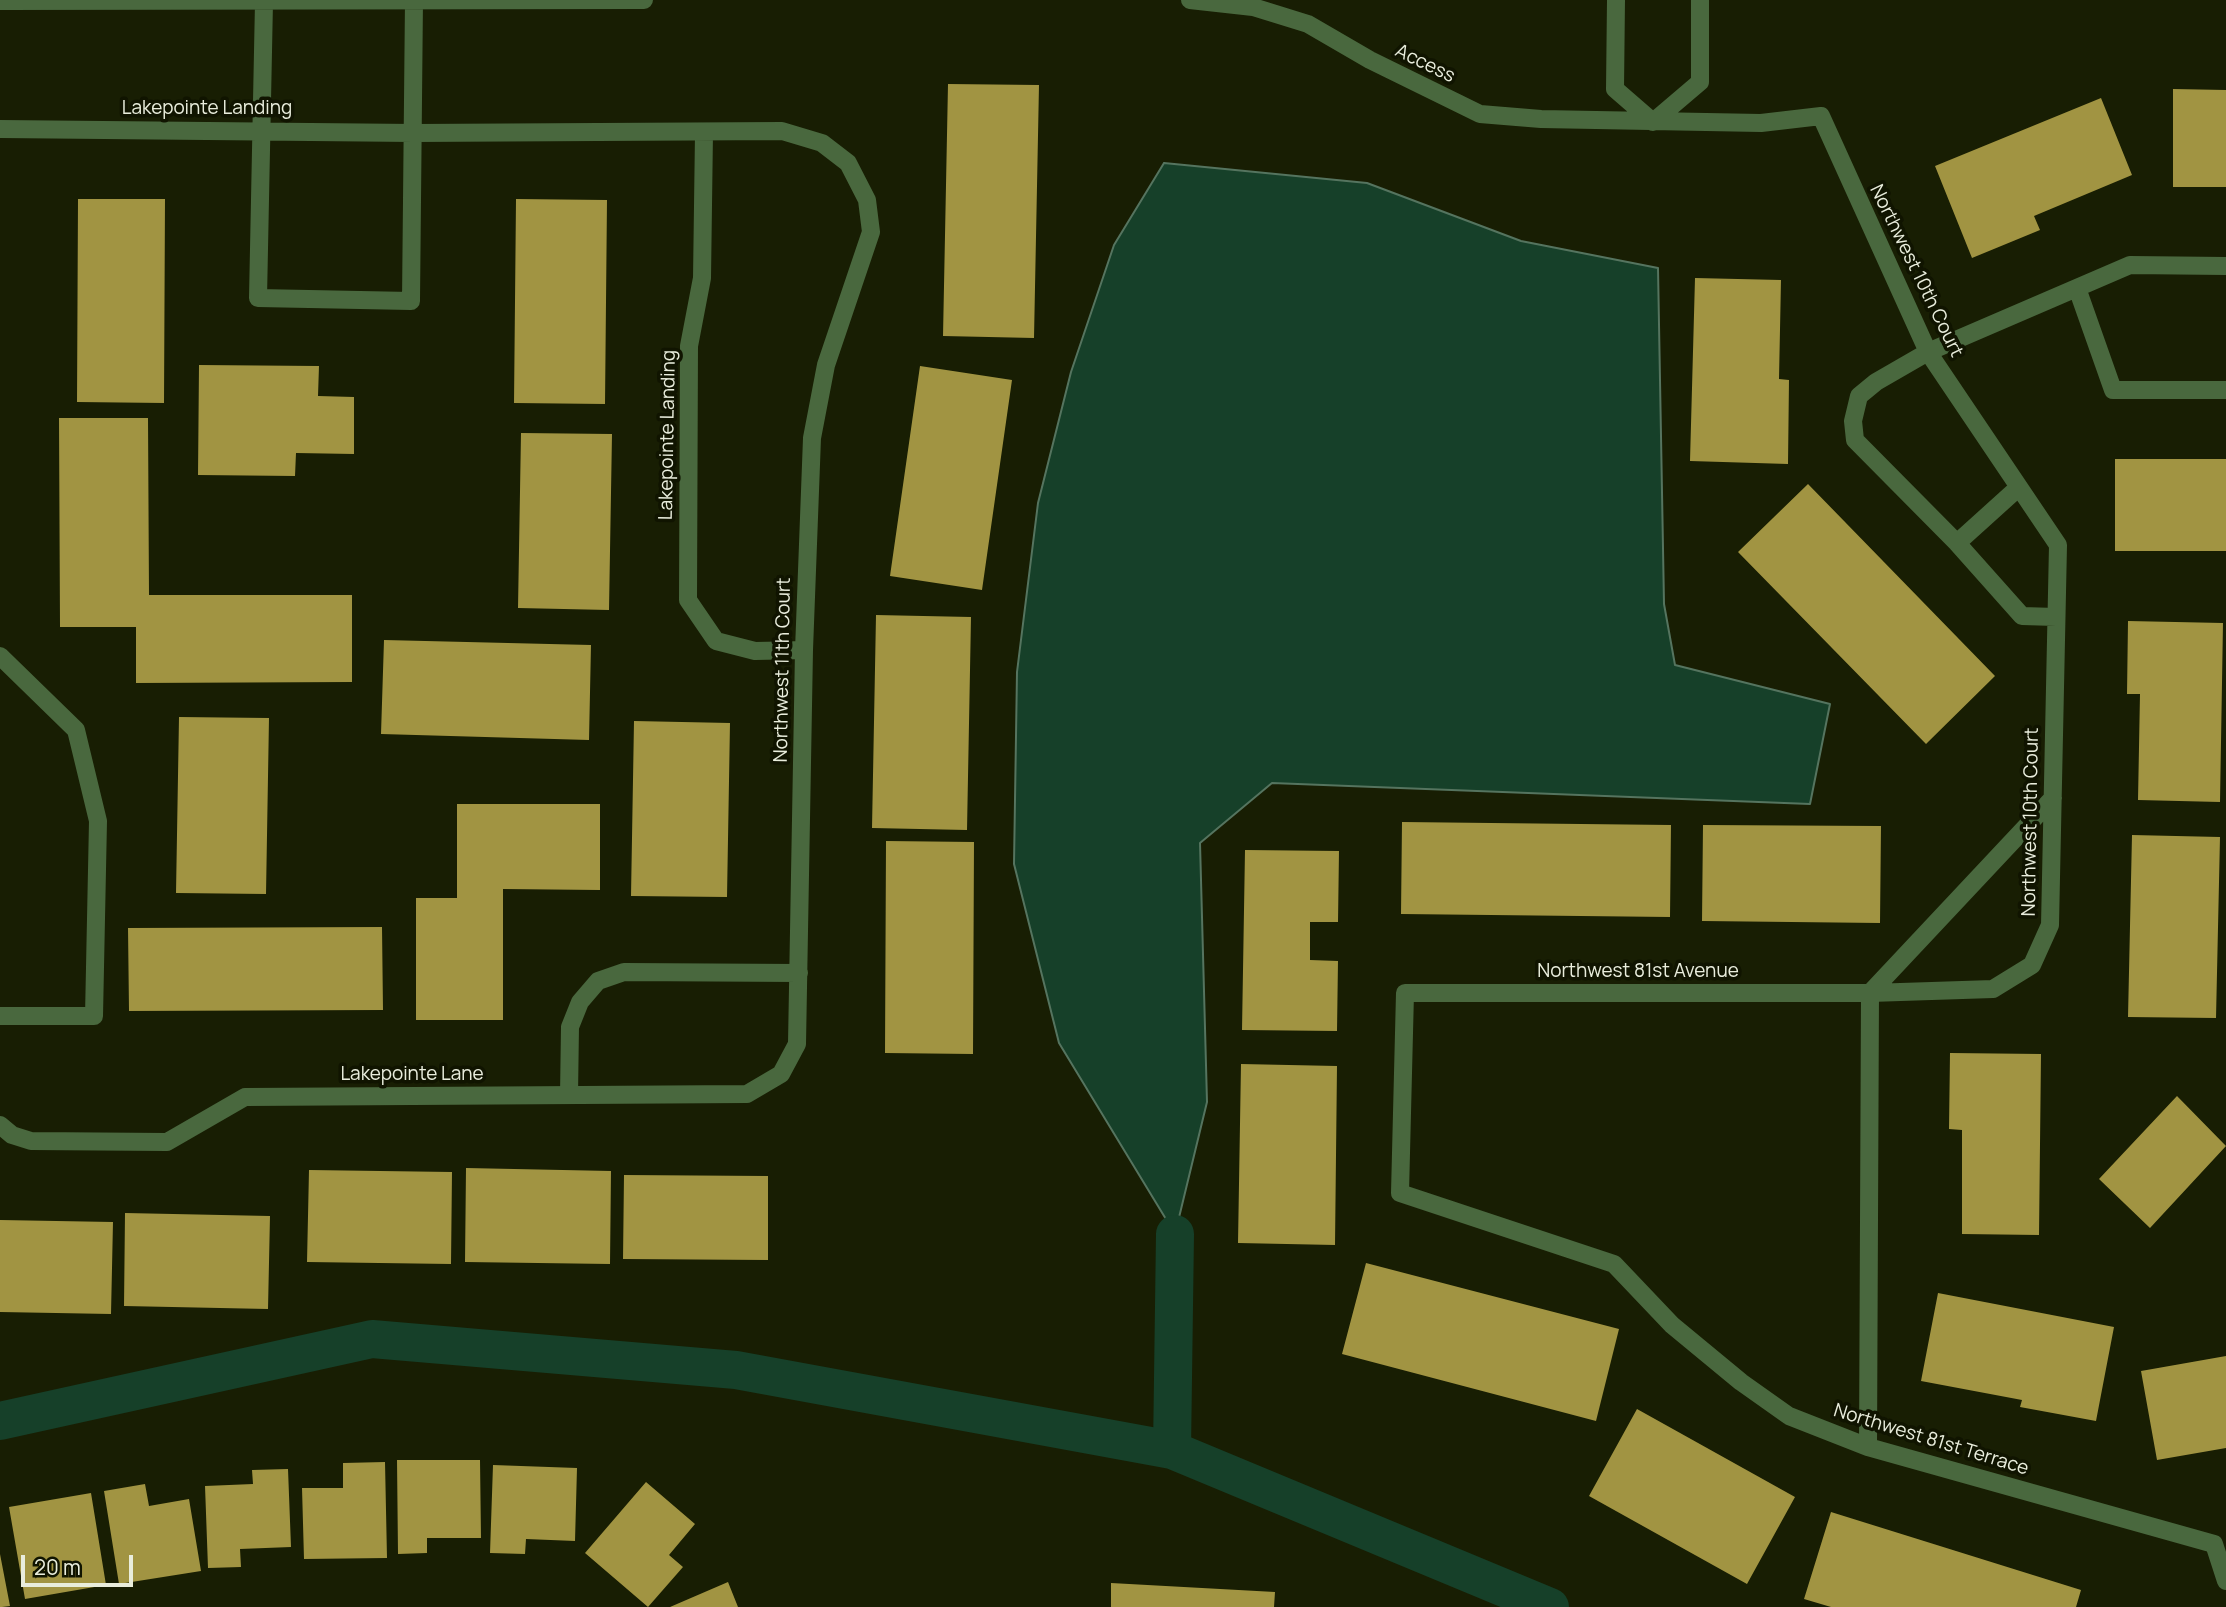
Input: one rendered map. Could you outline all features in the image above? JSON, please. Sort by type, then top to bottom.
[{"type":"street","points":[[264,2],[258,298],[411,301],[414,0]]},
{"type":"street","points":[[0,1],[644,0]]},
{"type":"street","name":"Access","points":[[1190,0],[1253,7],[1308,24],[1370,60],[1480,114],[1541,119],[1761,123],[1821,116]]},
{"type":"street","points":[[1616,0],[1615,89],[1653,122],[1700,82],[1700,0]]},
{"type":"street","name":"Northwest 10th Court","points":[[1821,116],[1928,352],[2058,545],[2050,925],[2032,965],[1993,989],[1871,993]]},
{"type":"street","name":"Lakepointe Landing","points":[[0,129],[414,133],[782,131],[822,143],[848,163],[867,201],[871,232]]},
{"type":"street","name":"Lakepointe Landing","points":[[704,133],[702,278],[688,346],[688,600],[716,640],[755,651],[804,650]]},
{"type":"street","name":"Northwest 11th Court","points":[[747,1094],[781,1074],[797,1044],[804,650],[812,438],[826,365],[871,232]]},
{"type":"street","points":[[2056,617],[2022,616],[1956,543],[1855,440],[1853,421],[1859,396],[1876,382],[1928,352],[2130,265],[2226,267]]},
{"type":"street","points":[[2077,288],[2113,390],[2226,390]]},
{"type":"street","points":[[1956,543],[2019,487]]},
{"type":"street","points":[[0,656],[76,730],[98,821],[94,1016],[0,1016]]},
{"type":"street","points":[[1868,1447],[1871,993],[2053,798]]},
{"type":"street","points":[[569,1095],[570,1027],[580,1002],[598,981],[624,972],[799,973]]},
{"type":"street","name":"Northwest 81st Avenue","points":[[1405,993],[1871,993]]},
{"type":"street","name":"Northwest 81st Terrace","points":[[1405,993],[1399,1193],[1614,1264],[1672,1325],[1741,1382],[1789,1416],[1868,1447],[2220,1542],[2226,1581]]},
{"type":"street","name":"Lakepointe Lane","points":[[0,1125],[12,1135],[32,1141],[167,1142],[245,1097],[747,1094]]},
{"type":"shaded area","points":[[1164,163],[1367,183],[1521,241],[1658,268],[1664,604],[1675,665],[1830,704],[1810,804],[1272,783],[1200,843],[1207,1102],[1175,1234],[1059,1043],[1014,864],[1017,672],[1038,503],[1071,372],[1114,245]]},
{"type":"building","points":[[948,84],[1039,85],[1034,338],[943,336]]},
{"type":"building","points":[[2173,89],[2226,90],[2226,187],[2173,187]]},
{"type":"building","points":[[2101,98],[2132,175],[2034,216],[2040,230],[1972,258],[1935,166]]},
{"type":"building","points":[[78,199],[165,199],[164,403],[77,402]]},
{"type":"building","points":[[516,199],[607,200],[605,404],[514,403]]},
{"type":"building","points":[[1695,278],[1781,280],[1779,379],[1789,380],[1788,464],[1690,461]]},
{"type":"building","points":[[199,365],[319,366],[318,396],[354,397],[354,454],[296,453],[295,476],[198,475]]},
{"type":"building","points":[[920,366],[1012,380],[982,590],[890,576]]},
{"type":"building","points":[[59,418],[148,418],[149,595],[352,595],[352,682],[136,683],[136,627],[60,627]]},
{"type":"building","points":[[521,433],[612,434],[609,610],[518,608]]},
{"type":"building","points":[[2115,459],[2226,459],[2226,551],[2115,551]]},
{"type":"building","points":[[1808,484],[1995,676],[1926,744],[1738,552]]},
{"type":"building","points":[[876,615],[971,617],[967,830],[872,828]]},
{"type":"building","points":[[2128,621],[2223,623],[2220,802],[2138,800],[2140,694],[2127,694]]},
{"type":"building","points":[[384,640],[591,645],[589,740],[381,734]]},
{"type":"building","points":[[179,717],[269,718],[266,894],[176,893]]},
{"type":"building","points":[[634,721],[730,723],[727,897],[631,896]]},
{"type":"building","points":[[457,804],[600,804],[600,890],[503,889],[503,1020],[416,1020],[416,898],[457,898]]},
{"type":"building","points":[[1402,822],[1671,825],[1670,917],[1401,914]]},
{"type":"building","points":[[1703,825],[1881,826],[1880,923],[1702,921]]},
{"type":"building","points":[[2132,835],[2220,837],[2216,1018],[2128,1017]]},
{"type":"building","points":[[886,841],[974,842],[973,1054],[885,1053]]},
{"type":"building","points":[[1245,850],[1339,851],[1338,922],[1310,922],[1310,960],[1338,961],[1337,1031],[1242,1030]]},
{"type":"building","points":[[382,927],[383,1010],[129,1011],[128,928]]},
{"type":"building","points":[[1950,1053],[2041,1054],[2039,1235],[1962,1234],[1962,1130],[1949,1129]]},
{"type":"building","points":[[1241,1064],[1337,1066],[1335,1245],[1238,1243]]},
{"type":"building","points":[[2177,1096],[2226,1146],[2150,1228],[2099,1179]]},
{"type":"building","points":[[466,1168],[611,1171],[610,1264],[465,1262]]},
{"type":"building","points":[[309,1170],[452,1172],[451,1264],[307,1262]]},
{"type":"building","points":[[624,1175],[768,1176],[768,1260],[623,1259]]},
{"type":"building","points":[[125,1213],[270,1216],[268,1309],[124,1306]]},
{"type":"building","points":[[0,1220],[113,1222],[111,1314],[0,1312]]},
{"type":"building","points":[[1366,1263],[1619,1329],[1596,1421],[1342,1354]]},
{"type":"building","points":[[1938,1293],[2114,1327],[2096,1421],[2020,1407],[2022,1400],[1921,1381]]},
{"type":"building","points":[[2226,1356],[2226,1448],[2157,1460],[2141,1371]]},
{"type":"building","points":[[1637,1409],[1795,1497],[1747,1584],[1589,1496]]},
{"type":"building","points":[[397,1460],[480,1460],[481,1538],[427,1538],[427,1553],[398,1554]]},
{"type":"building","points":[[385,1462],[387,1558],[304,1559],[302,1488],[343,1488],[343,1463]]},
{"type":"building","points":[[493,1465],[577,1468],[575,1541],[526,1539],[525,1554],[490,1553]]},
{"type":"building","points":[[288,1469],[291,1547],[240,1549],[241,1567],[208,1568],[205,1486],[253,1484],[252,1470]]},
{"type":"building","points":[[646,1482],[695,1524],[669,1555],[683,1567],[648,1607],[585,1553]]},
{"type":"building","points":[[145,1484],[149,1506],[189,1499],[201,1571],[119,1584],[104,1491]]},
{"type":"building","points":[[91,1493],[106,1585],[25,1599],[9,1507]]},
{"type":"building","points":[[1831,1512],[2081,1590],[2076,1607],[1831,1607],[1804,1599]]},
{"type":"building","points":[[0,1554],[10,1606],[2,1607],[0,1607]]},
{"type":"building","points":[[728,1582],[738,1607],[670,1607]]},
{"type":"building","points":[[1111,1583],[1275,1592],[1274,1607],[1111,1607]]},
{"type":"waterway","points":[[1172,1450],[1175,1234]]},
{"type":"waterway","points":[[0,1421],[372,1339],[736,1370],[1172,1450],[1550,1607]]}]
